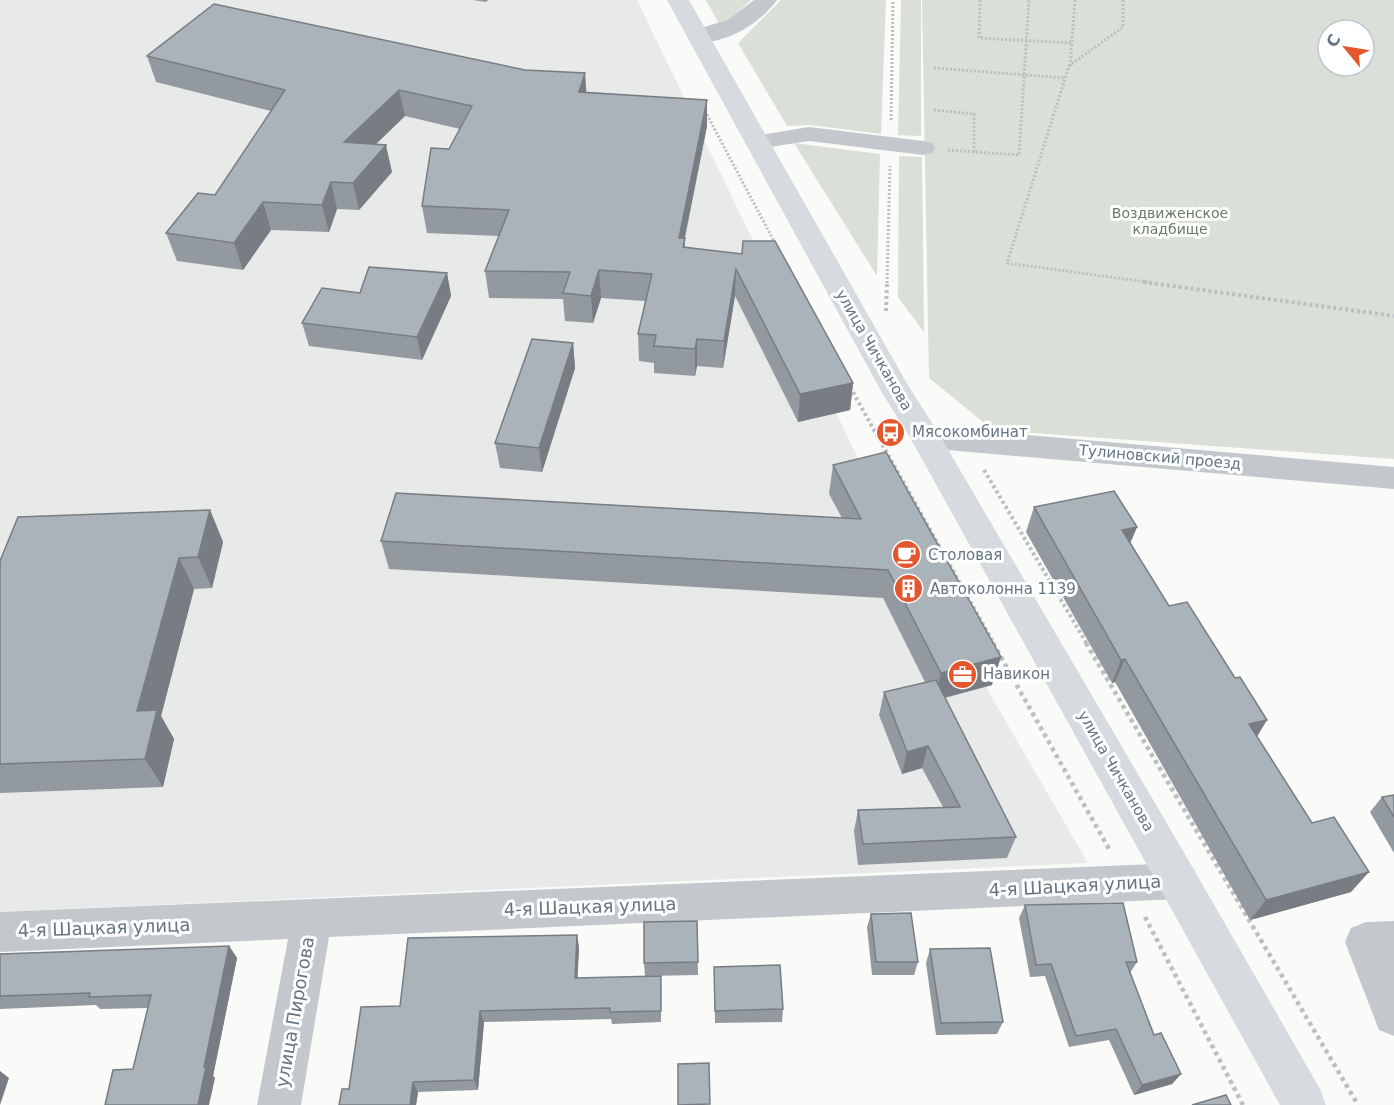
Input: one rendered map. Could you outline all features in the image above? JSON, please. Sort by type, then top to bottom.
[{"type":"main road","name":"улица Чичканова","points":[[678,0],[896,391],[925,437],[1179,881],[1304,1105]]},
{"type":"street","points":[[698,36],[735,28],[766,0]]},
{"type":"street","points":[[757,142],[809,134],[923,147]]},
{"type":"street","name":"Тулиновский проезд","points":[[925,437],[1394,478]]},
{"type":"street","name":"4-я Шацкая улица","points":[[0,932],[1179,881]]},
{"type":"street","name":"улица Пирогова","points":[[279,1105],[312,919]]},
{"type":"street","points":[[1394,941],[1366,942],[1394,1015]]},
{"type":"path","points":[[980,0],[979,38],[1072,43]]},
{"type":"path","points":[[923,147],[1019,156],[1029,0]]},
{"type":"path","points":[[1075,0],[1070,66],[1007,263],[1394,316]]},
{"type":"path","points":[[1070,66],[1123,27],[1123,0]]},
{"type":"path","points":[[934,68],[1066,78]]},
{"type":"path","points":[[702,105],[779,252]]},
{"type":"path","points":[[934,110],[974,114],[974,152]]},
{"type":"path","points":[[845,377],[1128,884],[1243,1105]]},
{"type":"shaded area","points":[[0,0],[637,0],[882,508],[1088,863],[0,912]]},
{"type":"green space","points":[[706,0],[751,0],[726,23],[719,24]]},
{"type":"green space","points":[[781,0],[886,0],[881,134],[810,125],[787,126],[738,43]]},
{"type":"green space","points":[[901,0],[921,0],[921,136],[898,135]]},
{"type":"green space","name":"Воздвиженское кладбище","points":[[922,0],[1394,0],[1394,459],[993,430],[929,378]]},
{"type":"green space","points":[[794,143],[880,154],[877,276]]},
{"type":"green space","points":[[899,156],[922,157],[924,332],[898,297]]},
{"type":"building","points":[[214,4],[525,70],[585,73],[579,92],[707,100],[679,238],[685,238],[683,247],[742,254],[743,241],[775,241],[853,383],[800,394],[736,269],[724,341],[697,339],[695,349],[654,346],[656,335],[638,334],[652,274],[599,270],[591,296],[563,293],[570,272],[485,271],[509,210],[422,206],[431,148],[449,149],[472,106],[399,90],[344,142],[386,145],[353,183],[331,182],[322,205],[263,202],[234,243],[166,233],[198,193],[215,195],[285,90],[147,56]]},
{"type":"building","points":[[369,267],[447,273],[417,337],[302,323],[322,288],[360,293]]},
{"type":"building","points":[[532,339],[573,343],[539,448],[495,443]]},
{"type":"building","points":[[886,452],[1001,657],[941,673],[888,570],[381,541],[396,493],[861,519],[833,465]]},
{"type":"building","points":[[1114,491],[1137,527],[1122,530],[1169,606],[1187,602],[1235,678],[1240,677],[1267,720],[1249,724],[1312,823],[1334,817],[1369,872],[1266,900],[1125,659],[1121,660],[1034,507]]},
{"type":"building","points":[[210,510],[198,557],[179,558],[137,711],[157,710],[145,759],[0,764],[0,561],[18,517]]},
{"type":"building","points":[[936,680],[1016,837],[863,844],[858,810],[960,807],[928,746],[907,752],[884,692]]},
{"type":"building","points":[[1394,795],[1394,817],[1382,797]]},
{"type":"building","points":[[1123,903],[1137,962],[1126,962],[1154,1035],[1161,1033],[1181,1074],[1142,1085],[1116,1029],[1076,1036],[1051,964],[1036,965],[1025,905]]},
{"type":"building","points":[[911,913],[918,962],[876,962],[871,914]]},
{"type":"building","points":[[697,921],[698,962],[644,963],[644,922]]},
{"type":"building","points":[[577,935],[575,978],[661,976],[661,1011],[610,1012],[610,1008],[480,1011],[474,1080],[413,1082],[410,1105],[339,1105],[342,1089],[349,1089],[361,1007],[400,1006],[408,938]]},
{"type":"building","points":[[229,946],[198,1105],[105,1105],[113,1070],[133,1069],[151,995],[89,997],[90,993],[0,996],[0,954]]},
{"type":"building","points":[[990,948],[1003,1022],[941,1023],[930,949]]},
{"type":"building","points":[[780,965],[783,1009],[715,1011],[714,967]]},
{"type":"building","points":[[709,1063],[710,1104],[678,1105],[678,1064]]},
{"type":"building","points":[[1226,1095],[1231,1105],[1192,1105]]},
{"type":"place","name":"Мясокомбинат","points":[[891,432]]},
{"type":"place","name":"Столовая","points":[[907,555]]},
{"type":"place","name":"Автоколонна 1139","points":[[909,589]]},
{"type":"place","name":"Навикон","points":[[962,674]]}]
